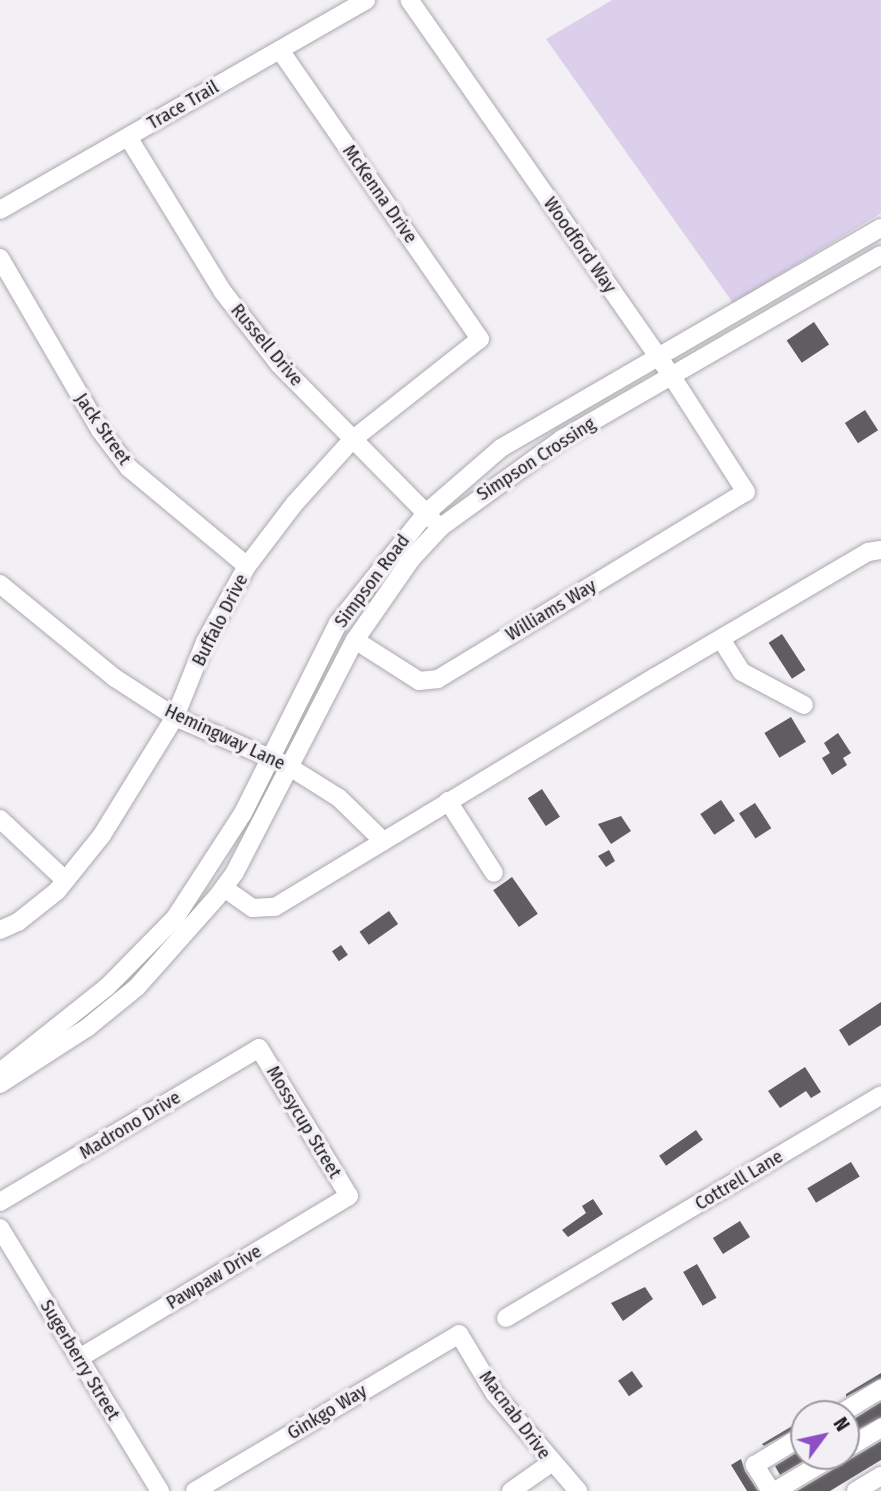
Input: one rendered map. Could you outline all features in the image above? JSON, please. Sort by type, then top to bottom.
[{"type":"street","name":"Trace Trail","points":[[0,210],[366,0]]},
{"type":"street","name":"Woodford Way","points":[[409,0],[671,375],[746,492]]},
{"type":"street","name":"McKenna Drive","points":[[280,50],[480,339]]},
{"type":"street","name":"Russell Drive","points":[[128,137],[223,292],[279,363],[352,440],[441,527]]},
{"type":"street","name":"Simpson Road","points":[[0,1072],[107,987],[175,918],[214,863],[338,623],[426,513],[501,449],[881,228]]},
{"type":"street","name":"Simpson Crossing","points":[[288,766],[355,639],[412,558],[441,527],[562,439],[881,255]]},
{"type":"street","name":"Jack Street","points":[[0,258],[100,430],[129,468],[247,566]]},
{"type":"street","name":"Buffalo Drive","points":[[0,930],[18,922],[65,880],[102,835],[175,717],[205,642],[247,566],[295,503],[352,440],[480,339]]},
{"type":"street","name":"Williams Way","points":[[355,639],[419,681],[438,679],[746,492]]},
{"type":"street","points":[[224,888],[253,908],[275,907],[868,552],[881,550]]},
{"type":"street","name":"Hemingway Lane","points":[[0,584],[115,678],[175,717],[288,766],[339,799],[383,841]]},
{"type":"street","points":[[721,639],[742,672],[804,705]]},
{"type":"street","points":[[0,1084],[88,1027],[137,987],[224,888],[288,766]]},
{"type":"street","points":[[448,801],[494,873]]},
{"type":"street","points":[[0,819],[65,880]]},
{"type":"street","name":"Mossycup Street","points":[[259,1048],[349,1196]]},
{"type":"street","name":"Madrono Drive","points":[[0,1202],[259,1048]]},
{"type":"street","name":"Cottrell Lane","points":[[506,1318],[881,1095]]},
{"type":"street","name":"Pawpaw Drive","points":[[79,1359],[349,1196]]},
{"type":"street","name":"Sugerberry Street","points":[[0,1228],[160,1491]]},
{"type":"street","name":"Macnab Drive","points":[[459,1334],[495,1394],[551,1463],[578,1491]]},
{"type":"street","name":"Ginkgo Way","points":[[195,1491],[459,1334]]},
{"type":"street","points":[[860,1402],[881,1389]]},
{"type":"street","points":[[860,1441],[881,1428]]},
{"type":"street","points":[[790,1444],[755,1465],[773,1491],[810,1470]]},
{"type":"street","points":[[511,1491],[551,1463]]},
{"type":"street","points":[[856,1491],[881,1476]]},
{"type":"shaded area","points":[[612,0],[881,0],[881,213],[733,303],[546,39]]},
{"type":"building","points":[[814,322],[829,344],[802,363],[787,340]]},
{"type":"building","points":[[865,410],[878,430],[858,443],[845,423]]},
{"type":"building","points":[[782,634],[805,670],[792,679],[769,643]]},
{"type":"building","points":[[791,717],[806,742],[779,758],[764,733]]},
{"type":"building","points":[[838,733],[851,753],[843,758],[847,765],[832,775],[822,758],[830,753],[824,743]]},
{"type":"building","points":[[542,789],[560,817],[546,826],[528,798]]},
{"type":"building","points":[[721,800],[735,821],[714,835],[700,814]]},
{"type":"building","points":[[755,803],[771,828],[755,839],[739,813]]},
{"type":"building","points":[[621,816],[631,831],[611,844],[598,824]]},
{"type":"building","points":[[609,850],[615,861],[606,867],[598,856]]},
{"type":"building","points":[[512,877],[538,914],[519,927],[493,890]]},
{"type":"building","points":[[389,911],[398,924],[369,945],[360,932]]},
{"type":"building","points":[[341,945],[348,955],[339,961],[332,951]]},
{"type":"building","points":[[881,1002],[881,1025],[849,1046],[839,1030]]},
{"type":"building","points":[[805,1067],[821,1092],[811,1098],[806,1091],[780,1108],[768,1091]]},
{"type":"building","points":[[696,1130],[703,1140],[666,1166],[659,1156]]},
{"type":"building","points":[[851,1162],[860,1177],[816,1203],[807,1188]]},
{"type":"building","points":[[593,1199],[603,1214],[568,1237],[562,1230],[586,1213],[582,1206]]},
{"type":"building","points":[[740,1221],[750,1237],[723,1254],[713,1238]]},
{"type":"building","points":[[697,1264],[716,1298],[703,1306],[683,1272]]},
{"type":"building","points":[[645,1287],[653,1299],[623,1321],[611,1303]]},
{"type":"building","points":[[632,1371],[643,1387],[629,1396],[618,1381]]},
{"type":"building","points":[[881,1373],[881,1378],[846,1397],[846,1394]]},
{"type":"building","points":[[881,1402],[881,1417],[860,1428],[860,1415]]},
{"type":"building","points":[[790,1427],[790,1432],[764,1446],[762,1444]]},
{"type":"building","points":[[881,1441],[881,1460],[830,1491],[797,1491],[832,1470],[860,1470],[860,1454]]},
{"type":"building","points":[[790,1457],[790,1469],[780,1475],[775,1466]]},
{"type":"building","points":[[741,1459],[758,1491],[747,1491],[731,1465]]}]
